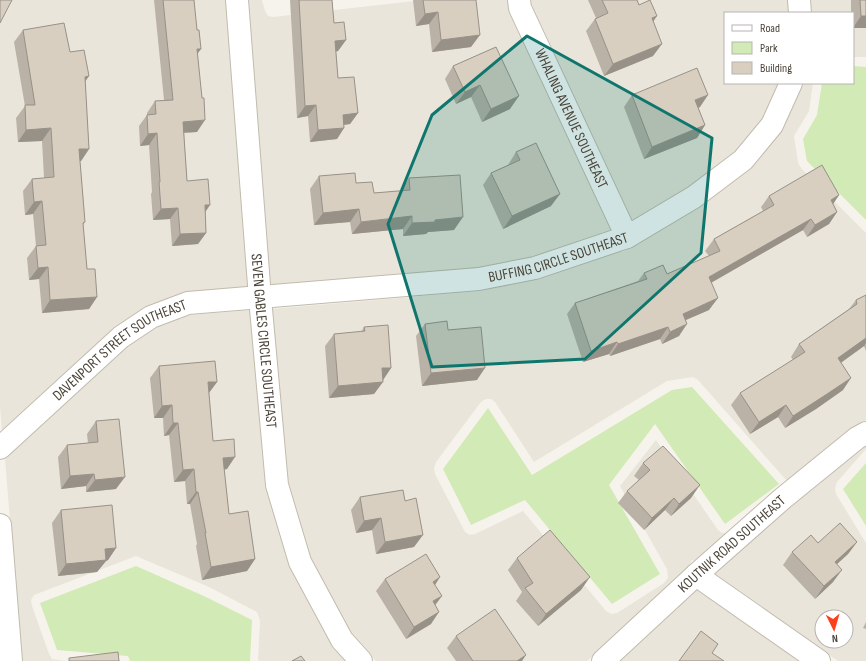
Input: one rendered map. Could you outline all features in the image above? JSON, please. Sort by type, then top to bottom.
[{"type":"street","name":"SEVEN GABLES CIRCLE SOUTHEAST","points":[[237,0],[260,298],[277,485],[300,562],[342,640],[361,661]]},
{"type":"street","name":"WHALING AVENUE SOUTHEAST","points":[[519,0],[520,8],[627,237]]},
{"type":"street","points":[[799,0],[800,12]]},
{"type":"street","name":"BUFFING CIRCLE SOUTHEAST","points":[[260,298],[479,279],[535,268],[627,237],[694,197],[743,160],[772,126],[791,84]]},
{"type":"street","name":"DAVENPORT STREET SOUTHEAST","points":[[0,448],[121,337],[151,317],[188,303],[260,298]]},
{"type":"street","name":"KOUTNIK ROAD SOUTHEAST","points":[[603,661],[696,575],[782,499],[857,438],[866,433]]},
{"type":"street","points":[[0,525],[11,661]]},
{"type":"street","points":[[696,575],[819,661]]},
{"type":"highlighted area","points":[[527,36],[712,138],[701,253],[585,359],[432,367],[388,224],[432,115]]},
{"type":"shaded area","points":[[0,0],[227,0],[249,287],[187,292],[146,307],[114,328],[2,431],[0,407]]},
{"type":"shaded area","points":[[248,0],[262,0],[268,16],[273,17],[423,0],[510,0],[612,230],[532,257],[477,268],[269,286]]},
{"type":"shaded area","points":[[530,0],[789,0],[790,12],[724,12],[724,84],[780,84],[763,119],[736,151],[689,187],[631,221],[530,5]]},
{"type":"shaded area","points":[[809,0],[866,0],[866,57],[854,57],[854,12],[810,12]]},
{"type":"shaded area","points":[[802,84],[813,84],[809,111],[794,136],[798,163],[801,168],[866,233],[866,420],[853,428],[787,481],[698,380],[693,377],[667,381],[534,462],[495,402],[491,399],[486,399],[481,402],[436,462],[434,468],[435,474],[465,532],[470,535],[475,534],[523,511],[606,611],[611,614],[617,613],[664,583],[668,578],[667,569],[620,486],[656,440],[718,530],[722,533],[726,533],[695,561],[692,560],[688,568],[587,661],[376,661],[350,633],[309,558],[287,482],[271,309],[481,291],[538,279],[621,251],[623,252],[700,207],[749,169],[781,131]]},
{"type":"shaded area","points":[[251,310],[291,568],[335,649],[346,661],[258,661],[260,621],[257,612],[209,587],[136,556],[34,595],[31,600],[32,606],[49,654],[52,659],[65,661],[21,661],[5,458],[127,346],[156,327],[190,315]]},
{"type":"shaded area","points":[[866,446],[866,449],[837,482],[835,488],[836,494],[866,543],[866,661],[838,661],[821,649],[854,649],[854,609],[814,609],[814,644],[713,574],[788,508]]},
{"type":"shaded area","points":[[696,589],[799,661],[619,661]]},
{"type":"green space","points":[[854,66],[866,67],[866,220],[807,161],[803,139],[817,115],[822,84],[854,84]]},
{"type":"green space","points":[[692,387],[779,484],[725,524],[655,424],[609,485],[660,574],[612,604],[525,500],[471,525],[443,469],[488,408],[532,475],[672,390]]},
{"type":"green space","points":[[866,463],[866,526],[843,489]]},
{"type":"green space","points":[[136,566],[206,597],[252,620],[250,661],[130,661],[128,656],[57,650],[40,603]]},
{"type":"building","points":[[0,0],[12,0],[0,23]]},
{"type":"building","points":[[163,0],[194,0],[197,30],[199,30],[201,49],[197,49],[202,98],[204,98],[205,120],[183,122],[187,181],[208,179],[210,205],[205,205],[206,233],[180,234],[178,208],[161,209],[157,133],[148,134],[147,115],[156,114],[155,101],[173,100]]},
{"type":"building","points":[[299,0],[332,0],[334,23],[344,22],[346,40],[335,41],[338,78],[354,77],[358,113],[343,115],[344,128],[318,130],[316,105],[305,106]]},
{"type":"building","points":[[423,0],[476,0],[480,35],[441,40],[438,12],[425,14]]},
{"type":"building","points":[[602,0],[637,0],[639,5],[650,0],[657,16],[652,18],[662,44],[613,64],[595,19],[608,13]]},
{"type":"building","points":[[860,0],[866,0],[866,16],[861,16]]},
{"type":"building","points":[[64,23],[70,52],[84,50],[89,76],[85,77],[89,149],[79,149],[87,269],[95,269],[97,297],[50,300],[48,267],[38,268],[36,246],[46,245],[42,201],[34,202],[32,179],[54,177],[51,128],[26,130],[25,105],[35,105],[23,30]]},
{"type":"building","points":[[496,47],[519,96],[491,109],[480,85],[465,92],[453,66]]},
{"type":"building","points":[[697,68],[708,95],[695,100],[705,125],[652,147],[632,95]]},
{"type":"building","points":[[536,143],[560,194],[512,216],[491,173],[520,160],[516,152]]},
{"type":"building","points":[[822,165],[839,195],[831,200],[837,212],[815,225],[811,219],[709,277],[718,298],[683,314],[687,324],[670,332],[668,327],[618,344],[617,342],[591,351],[575,303],[647,279],[644,273],[663,265],[667,274],[720,251],[714,239],[774,205],[769,196]]},
{"type":"building","points":[[355,173],[356,183],[372,182],[374,193],[410,190],[409,178],[460,175],[463,217],[435,220],[435,222],[412,223],[412,216],[361,222],[359,209],[323,213],[319,176]]},
{"type":"building","points":[[866,295],[866,338],[838,358],[851,378],[793,416],[786,405],[759,422],[740,393],[805,352],[799,344],[857,304],[856,300]]},
{"type":"building","points":[[447,321],[448,330],[481,327],[485,368],[431,373],[425,324]]},
{"type":"building","points":[[388,325],[391,368],[382,368],[383,382],[338,386],[334,334],[365,331],[364,327]]},
{"type":"building","points":[[215,361],[217,382],[208,382],[213,441],[234,439],[235,457],[223,458],[229,514],[248,511],[255,559],[211,567],[198,492],[196,492],[194,469],[183,470],[178,423],[173,423],[172,405],[162,406],[159,366]]},
{"type":"building","points":[[119,419],[125,477],[95,480],[94,474],[70,476],[67,445],[98,442],[96,421]]},
{"type":"building","points":[[663,446],[700,485],[679,504],[674,498],[652,518],[627,491],[650,470],[643,463]]},
{"type":"building","points":[[403,490],[405,501],[416,498],[423,535],[385,542],[381,518],[364,521],[360,497]]},
{"type":"building","points":[[112,505],[116,548],[105,549],[106,560],[66,564],[61,510]]},
{"type":"building","points":[[840,523],[857,542],[835,562],[842,570],[824,586],[792,552],[811,535],[818,543]]},
{"type":"building","points":[[550,530],[590,577],[546,614],[525,588],[533,583],[517,558]]},
{"type":"building","points":[[426,554],[440,577],[433,582],[442,596],[433,601],[439,612],[414,627],[385,579]]},
{"type":"building","points":[[495,609],[526,655],[517,661],[473,661],[456,636]]},
{"type":"building","points":[[701,631],[718,644],[712,653],[724,661],[679,661]]},
{"type":"building","points":[[118,652],[119,661],[69,661],[69,658]]},
{"type":"building","points":[[301,656],[305,661],[292,661]]}]
